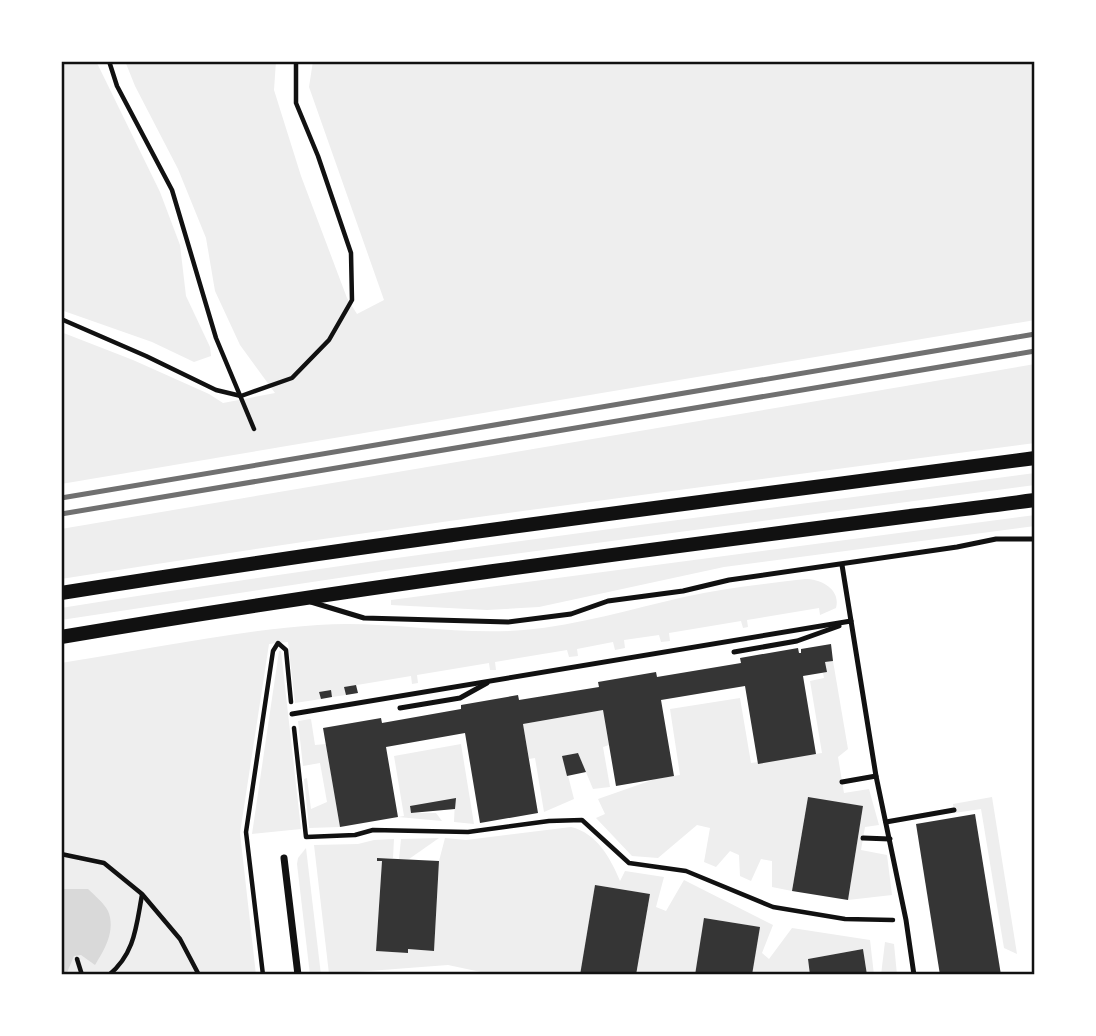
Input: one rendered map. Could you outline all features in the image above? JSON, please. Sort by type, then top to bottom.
[{"type":"main road","points":[[61,593],[478,531],[1035,458]]},
{"type":"main road","points":[[61,637],[582,559],[1035,500]]},
{"type":"street","points":[[284,858],[298,975]]},
{"type":"lane","points":[[301,599],[364,618],[508,622],[571,614],[608,601],[683,591],[729,580],[842,565],[996,539],[1035,539]]},
{"type":"lane","points":[[842,565],[876,776],[906,920],[914,975]]},
{"type":"lane","points":[[734,652],[797,641],[851,621]]},
{"type":"lane","points":[[292,713],[851,621]]},
{"type":"lane","points":[[400,708],[460,698],[492,680]]},
{"type":"lane","points":[[842,782],[876,776]]},
{"type":"lane","points":[[886,822],[954,810]]},
{"type":"lane","points":[[863,838],[890,839]]},
{"type":"path","points":[[109,61],[117,86],[172,190],[216,338],[254,429]]},
{"type":"path","points":[[61,319],[216,390],[241,396],[292,378],[328,340],[352,300],[351,253],[318,156],[296,103],[296,61]]},
{"type":"path","points":[[263,975],[246,832],[273,651],[278,643],[286,650],[306,837],[355,835],[373,831],[468,832],[549,821],[582,820],[629,863],[686,871],[773,906],[845,919],[906,920]]},
{"type":"path","points":[[61,854],[104,863],[142,894],[180,939],[199,975]]},
{"type":"path","points":[[109,975],[121,964],[129,951],[142,894]]},
{"type":"path","points":[[77,959],[82,975]]},
{"type":"shaded area","points":[[61,61],[96,61],[160,192],[180,245],[186,296],[210,347],[211,356],[194,362],[152,342],[61,310]]},
{"type":"shaded area","points":[[125,61],[276,61],[274,90],[301,176],[347,298],[357,314],[384,300],[309,87],[313,61],[1035,61],[1035,320],[61,484],[61,332],[133,360],[223,403],[275,393],[240,345],[215,291],[206,238],[178,169]]},
{"type":"shaded area","points":[[1035,364],[1035,443],[426,524],[61,579],[61,529]]},
{"type":"shaded area","points":[[1035,473],[1035,485],[392,570],[61,620],[61,608],[183,589]]},
{"type":"shaded area","points":[[1035,515],[1035,526],[724,567],[539,607],[487,610],[391,605],[391,600]]},
{"type":"shaded area","points":[[805,579],[823,583],[833,590],[837,601],[836,608],[820,615],[819,608],[747,620],[748,627],[743,628],[741,621],[669,633],[670,641],[661,642],[659,635],[624,640],[625,648],[615,650],[613,642],[577,649],[578,656],[569,657],[567,650],[495,662],[496,670],[490,670],[489,663],[417,675],[418,683],[412,684],[411,676],[345,687],[346,695],[332,697],[330,690],[320,692],[321,699],[295,703],[288,642],[269,644],[240,833],[256,975],[61,975],[61,663],[221,636],[318,625],[472,631],[544,628],[714,591]]},
{"type":"shaded area","points":[[279,651],[301,829],[252,834]]},
{"type":"shaded area","points":[[833,661],[848,749],[838,757],[844,793],[869,789],[879,825],[865,827],[861,850],[887,855],[892,895],[848,900],[863,806],[808,798],[792,891],[772,887],[772,861],[761,859],[751,881],[740,876],[739,855],[730,851],[716,867],[704,862],[710,828],[697,825],[658,858],[632,856],[596,818],[605,814],[598,799],[655,779],[680,775],[670,709],[740,698],[751,763],[822,753],[810,681],[824,678],[825,662]]},
{"type":"shaded area","points":[[603,710],[609,745],[603,747],[610,787],[593,789],[578,753],[563,756],[574,799],[544,812],[535,758],[529,759],[523,724]]},
{"type":"shaded area","points":[[311,719],[315,745],[326,744],[340,827],[309,828],[304,779],[307,778],[311,809],[327,802],[320,763],[303,766],[298,721]]},
{"type":"shaded area","points":[[461,744],[474,824],[454,822],[455,799],[410,807],[411,813],[436,813],[442,821],[398,817],[404,816],[394,756]]},
{"type":"shaded area","points":[[992,797],[1017,954],[1004,948],[981,809],[954,813],[953,804]]},
{"type":"shaded area","points":[[571,827],[596,841],[620,881],[625,871],[664,877],[656,907],[666,911],[684,880],[773,925],[762,953],[769,959],[792,928],[870,940],[874,975],[867,975],[863,949],[808,959],[810,975],[752,975],[759,927],[705,918],[695,975],[636,975],[650,894],[595,885],[580,975],[495,975],[448,965],[329,974],[314,845],[358,844],[394,839],[393,858],[377,858],[377,861],[382,861],[376,951],[408,953],[408,949],[434,951],[439,861],[445,838],[466,840]]},
{"type":"shaded area","points":[[439,838],[409,859],[399,859],[401,839]]},
{"type":"shaded area","points":[[306,848],[321,975],[310,975],[297,864]]},
{"type":"shaded area","points":[[61,889],[88,889],[108,911],[111,925],[106,946],[95,965],[81,955],[74,956],[66,975],[61,975]]},
{"type":"shaded area","points":[[885,942],[894,944],[897,975],[881,975]]},
{"type":"building","points":[[831,644],[833,661],[825,662],[827,672],[803,676],[816,754],[758,764],[745,686],[661,700],[674,776],[616,786],[603,710],[523,724],[538,813],[480,823],[465,733],[386,747],[398,817],[340,827],[323,728],[381,718],[382,723],[461,709],[461,705],[518,695],[519,700],[599,687],[598,682],[656,672],[657,677],[741,663],[740,658],[798,648],[801,653],[801,649]]},
{"type":"building","points":[[356,685],[358,693],[346,695],[344,687]]},
{"type":"building","points":[[331,690],[332,697],[321,699],[319,692]]},
{"type":"building","points":[[578,753],[586,772],[567,776],[562,756]]},
{"type":"building","points":[[808,797],[863,806],[848,900],[792,891]]},
{"type":"building","points":[[456,798],[455,809],[411,813],[410,806]]},
{"type":"building","points":[[975,814],[1001,975],[940,975],[916,824]]},
{"type":"building","points":[[377,858],[439,861],[434,951],[376,951],[382,861],[377,861]]},
{"type":"building","points":[[595,885],[650,894],[636,975],[580,975]]},
{"type":"building","points":[[704,918],[760,927],[752,975],[695,975]]},
{"type":"building","points":[[863,949],[867,975],[810,975],[808,959]]},
{"type":"railway","points":[[61,498],[1035,334]]},
{"type":"railway","points":[[61,514],[1035,351]]}]
